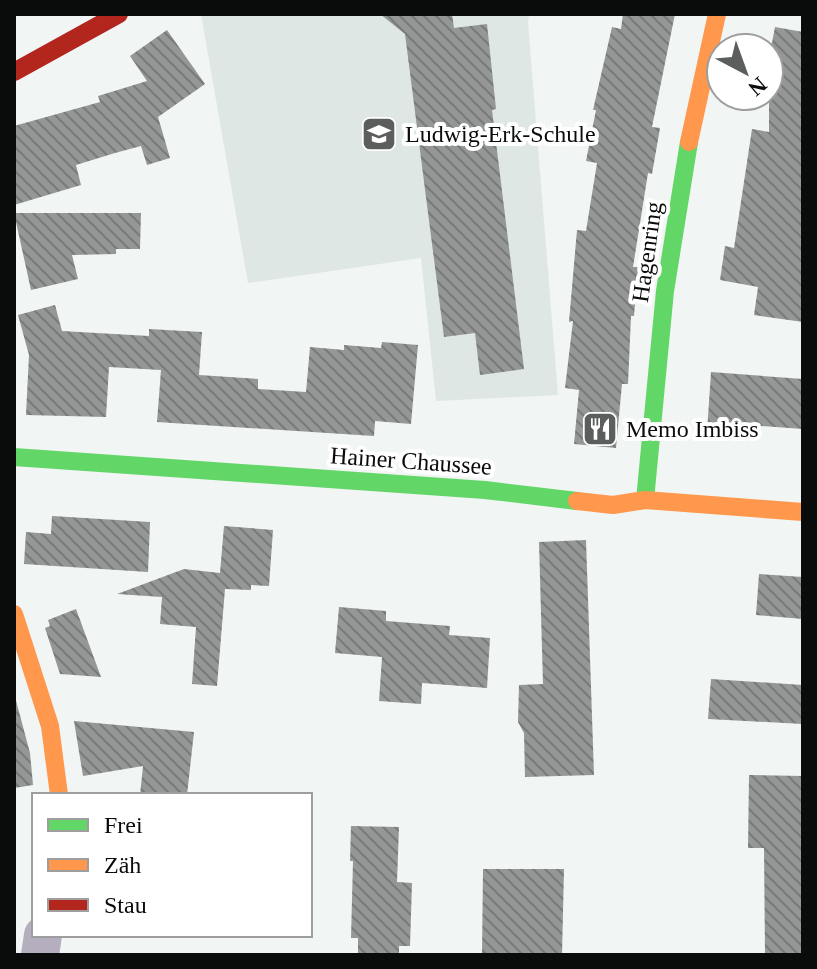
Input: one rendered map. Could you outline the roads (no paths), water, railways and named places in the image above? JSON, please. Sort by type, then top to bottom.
[{"type":"street","points":[[14,72],[119,14]]},
{"type":"street","name":"Hagenring","points":[[645,500],[662,316],[675,224],[689,137],[717,14]]},
{"type":"street","name":"Hainer Chaussee","points":[[14,457],[470,489],[613,505],[645,500],[803,512]]},
{"type":"street","points":[[14,614],[57,757],[59,793]]},
{"type":"place","name":"Ludwig-Erk-Schule","points":[[379,134]]},
{"type":"place","name":"Memo Imbiss","points":[[600,429]]}]
